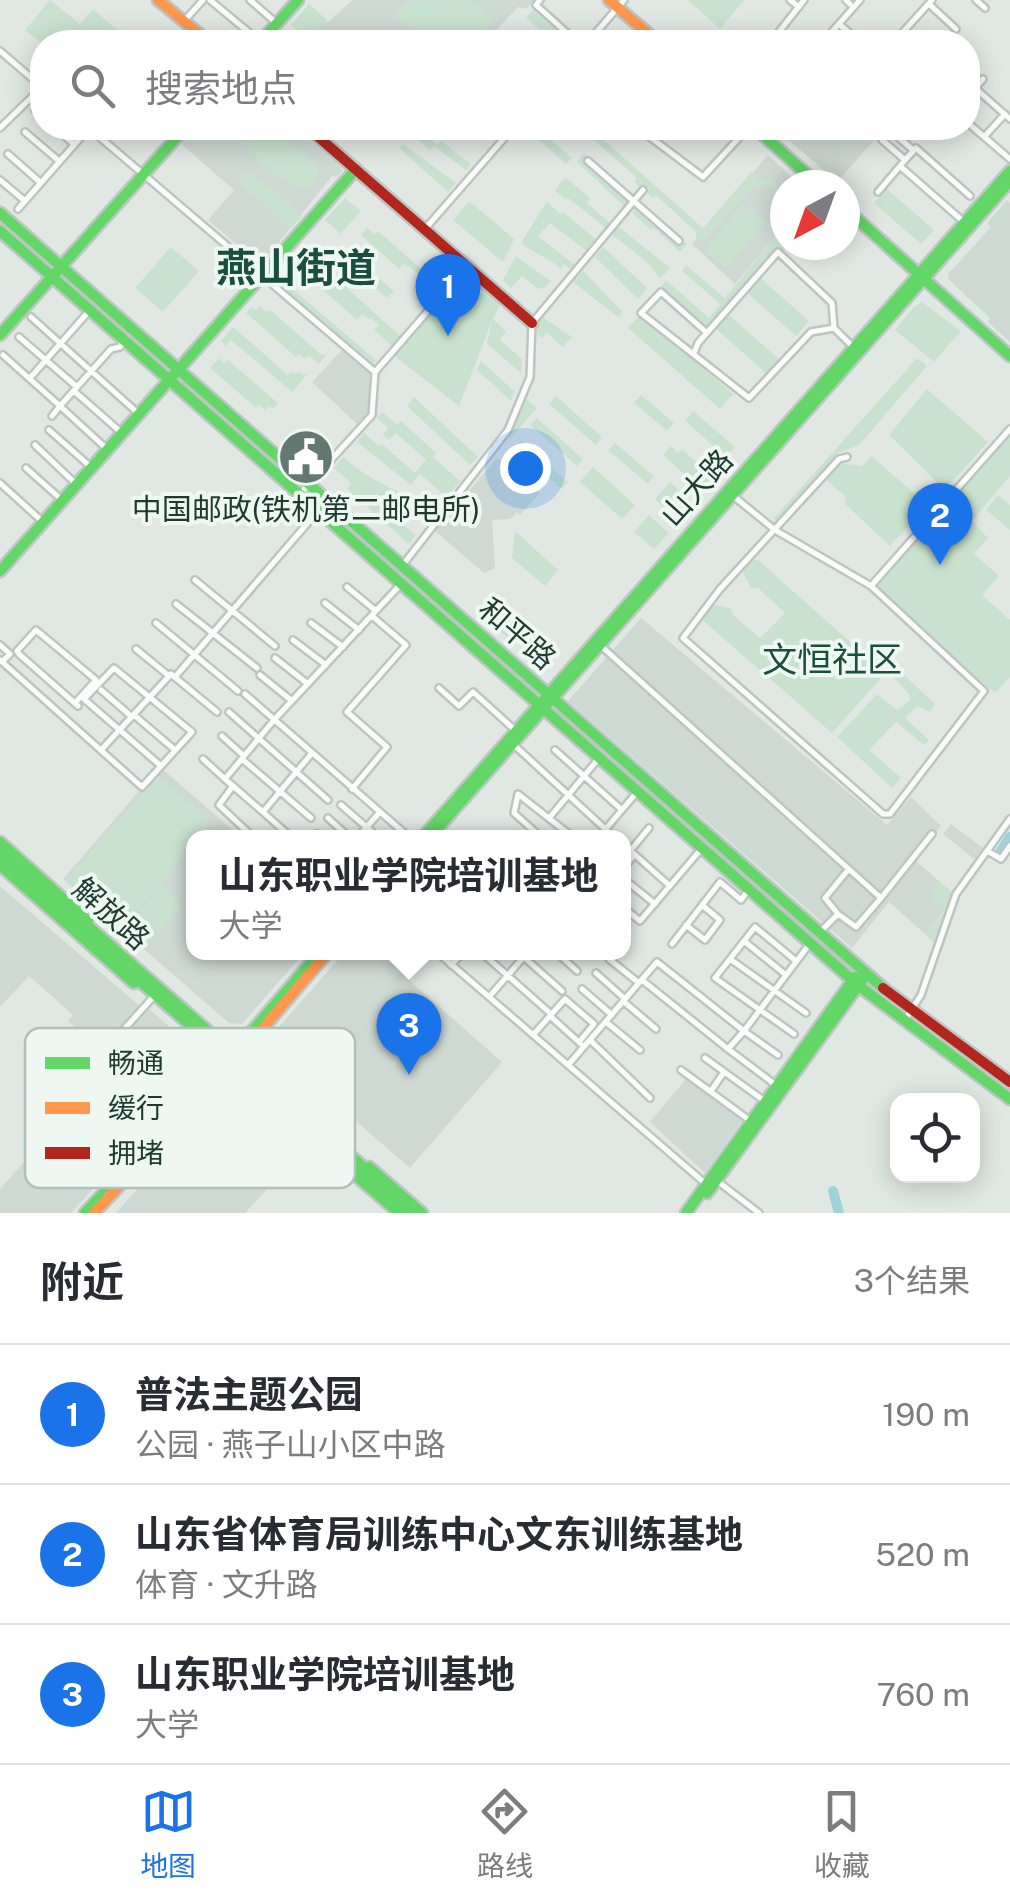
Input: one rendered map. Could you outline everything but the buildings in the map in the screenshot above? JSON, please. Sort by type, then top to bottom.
[{"type":"main road","points":[[158,0],[194,30]]},
{"type":"main road","points":[[269,30],[296,0]]},
{"type":"main road","points":[[267,30],[296,0]]},
{"type":"main road","points":[[617,3],[645,30]]},
{"type":"main road","points":[[0,333],[172,140]]},
{"type":"main road","points":[[322,140],[532,322]]},
{"type":"main road","points":[[766,140],[801,170]]},
{"type":"main road","points":[[0,571],[356,169]]},
{"type":"main road","name":"山大路","points":[[550,696],[732,495],[1010,171]]},
{"type":"main road","name":"山大路","points":[[432,830],[854,348],[1010,180]]},
{"type":"main road","name":"和平路","points":[[0,213],[864,972],[1010,1082]]},
{"type":"main road","points":[[860,221],[1010,356]]},
{"type":"main road","name":"和平路","points":[[0,231],[855,982],[1010,1099]]},
{"type":"main road","name":"解放路","points":[[0,846],[141,979],[154,996],[194,1028]]},
{"type":"main road","name":"解放路","points":[[0,862],[197,1028]]},
{"type":"main road","points":[[257,1028],[313,960]]},
{"type":"main road","points":[[259,1028],[321,960]]},
{"type":"main road","points":[[711,1184],[777,1086],[864,972]]},
{"type":"main road","points":[[689,1213],[855,982]]},
{"type":"main road","name":"解放路","points":[[355,1161],[419,1213]]},
{"type":"main road","name":"解放路","points":[[355,1169],[402,1213]]},
{"type":"main road","points":[[355,1174],[402,1213]]},
{"type":"main road","points":[[85,1213],[109,1188]]},
{"type":"main road","points":[[94,1213],[116,1188]]},
{"type":"street","points":[[184,22],[206,0],[243,30]]},
{"type":"street","points":[[250,0],[274,21]]},
{"type":"street","points":[[540,0],[536,5],[563,30]]},
{"type":"street","points":[[790,0],[799,7]]},
{"type":"street","points":[[780,30],[804,0]]},
{"type":"street","points":[[834,30],[860,0]]},
{"type":"street","points":[[976,0],[985,8]]},
{"type":"street","points":[[905,30],[930,2],[956,29]]},
{"type":"street","points":[[597,30],[617,3]]},
{"type":"street","points":[[839,24],[846,30]]},
{"type":"street","points":[[0,50],[30,76]]},
{"type":"street","points":[[980,82],[983,79]]},
{"type":"street","points":[[980,92],[1007,116],[984,137]]},
{"type":"street","points":[[0,128],[30,99]]},
{"type":"street","points":[[24,132],[30,137]]},
{"type":"street","points":[[980,134],[1010,160]]},
{"type":"street","points":[[34,140],[60,161]]},
{"type":"street","points":[[69,140],[74,144]]},
{"type":"street","points":[[18,209],[78,140]]},
{"type":"street","points":[[103,140],[375,372]]},
{"type":"street","points":[[425,229],[503,140]]},
{"type":"street","points":[[654,140],[703,177],[740,140]]},
{"type":"street","points":[[882,140],[906,160]]},
{"type":"street","points":[[902,140],[970,196]]},
{"type":"street","points":[[878,192],[914,150]]},
{"type":"street","points":[[8,154],[41,182]]},
{"type":"street","points":[[588,161],[679,241]]},
{"type":"street","points":[[900,166],[964,223]]},
{"type":"street","points":[[0,180],[25,201]]},
{"type":"street","points":[[402,566],[508,430],[530,377],[532,322],[643,190]]},
{"type":"street","points":[[694,352],[778,252],[832,303],[834,328],[854,348]]},
{"type":"street","points":[[300,494],[372,416],[375,372],[467,266]]},
{"type":"street","points":[[707,333],[661,292],[641,313],[749,398],[811,332],[834,328]]},
{"type":"street","points":[[30,378],[90,310]]},
{"type":"street","points":[[32,317],[140,415]]},
{"type":"street","points":[[19,337],[123,434]]},
{"type":"street","points":[[52,416],[111,349],[120,347],[124,340]]},
{"type":"street","points":[[3,355],[108,450]]},
{"type":"street","points":[[871,586],[1010,429]]},
{"type":"street","points":[[49,430],[92,468]]},
{"type":"street","points":[[35,445],[77,485]]},
{"type":"street","points":[[732,495],[775,530],[871,586],[984,691],[890,814],[882,814],[683,638],[720,590],[775,530],[839,458],[846,457]]},
{"type":"street","points":[[26,468],[63,500]]},
{"type":"street","points":[[0,482],[44,522]]},
{"type":"street","points":[[102,749],[194,654],[318,511]]},
{"type":"street","points":[[195,580],[275,646]]},
{"type":"street","points":[[225,779],[274,720],[401,584]]},
{"type":"street","points":[[347,587],[406,645],[347,712],[387,747],[352,788]]},
{"type":"street","points":[[325,603],[359,630]]},
{"type":"street","points":[[176,604],[257,668]]},
{"type":"street","points":[[311,623],[343,647]]},
{"type":"street","points":[[156,624],[242,692],[401,830]]},
{"type":"street","points":[[67,718],[96,680],[36,630],[17,650],[76,704]]},
{"type":"street","points":[[293,640],[326,665]]},
{"type":"street","points":[[0,645],[10,654],[1,661],[142,787],[192,732],[114,668],[76,704]]},
{"type":"street","points":[[600,645],[881,898]]},
{"type":"street","points":[[136,649],[217,712]]},
{"type":"street","points":[[276,658],[308,684]]},
{"type":"street","points":[[260,675],[292,701]]},
{"type":"street","points":[[439,688],[460,706],[473,692],[568,796],[606,829],[638,791]]},
{"type":"street","points":[[100,690],[175,750]]},
{"type":"street","points":[[84,699],[161,766]]},
{"type":"street","points":[[229,712],[328,800]]},
{"type":"street","points":[[222,736],[312,818]]},
{"type":"street","points":[[555,750],[622,810]]},
{"type":"street","points":[[263,812],[312,753]]},
{"type":"street","points":[[204,758],[283,830]]},
{"type":"street","points":[[550,817],[600,758]]},
{"type":"street","points":[[232,786],[219,804],[246,830]]},
{"type":"street","points":[[533,830],[514,813],[518,794],[565,830]]},
{"type":"street","points":[[341,805],[370,830]]},
{"type":"street","points":[[362,830],[380,812]]},
{"type":"street","points":[[328,818],[343,830]]},
{"type":"street","points":[[905,1020],[921,995],[956,894],[1010,819]]},
{"type":"street","points":[[631,849],[648,828]]},
{"type":"street","points":[[849,869],[825,898],[856,927],[932,834]]},
{"type":"street","points":[[989,852],[1002,859],[1010,846]]},
{"type":"street","points":[[631,914],[640,921],[702,848]]},
{"type":"street","points":[[631,851],[670,886]]},
{"type":"street","points":[[672,944],[720,882],[740,900],[749,889]]},
{"type":"street","points":[[631,884],[655,904]]},
{"type":"street","points":[[686,925],[705,940],[720,920],[702,905]]},
{"type":"street","points":[[820,932],[838,914]]},
{"type":"street","points":[[794,1034],[715,978],[754,927],[796,962]]},
{"type":"street","points":[[744,941],[786,975]]},
{"type":"street","points":[[728,1049],[810,942]]},
{"type":"street","points":[[730,959],[806,1014]]},
{"type":"street","points":[[445,960],[711,1184],[759,1213]]},
{"type":"street","points":[[451,965],[456,960]]},
{"type":"street","points":[[490,960],[582,1044]]},
{"type":"street","points":[[488,997],[519,960]]},
{"type":"street","points":[[529,960],[562,991]]},
{"type":"street","points":[[565,960],[577,971]]},
{"type":"street","points":[[610,960],[777,1086]]},
{"type":"street","points":[[582,1044],[590,1040],[657,962],[778,1055]]},
{"type":"street","points":[[596,973],[656,1029]]},
{"type":"street","points":[[582,989],[612,1015]]},
{"type":"street","points":[[125,1028],[154,996]]},
{"type":"street","points":[[532,1035],[565,999],[594,1024],[568,1066]]},
{"type":"street","points":[[606,1022],[640,1050]]},
{"type":"street","points":[[590,1040],[650,1098]]},
{"type":"street","points":[[704,1058],[766,1102]]},
{"type":"street","points":[[681,1070],[752,1122]]},
{"type":"street","points":[[710,1091],[724,1072]]},
{"type":"shaded area","points":[[353,0],[534,0],[527,9],[518,7],[496,30],[309,30],[320,17],[327,23]]},
{"type":"shaded area","points":[[309,140],[342,172],[332,176],[261,265],[208,220],[234,190],[180,143]]},
{"type":"shaded area","points":[[789,140],[874,140],[848,170],[823,170]]},
{"type":"shaded area","points":[[768,155],[784,170],[770,170],[770,242],[735,284],[692,244]]},
{"type":"shaded area","points":[[1007,200],[1010,342],[948,279],[948,274],[991,227],[987,223]]},
{"type":"shaded area","points":[[343,349],[369,372],[369,411],[357,424],[312,382]]},
{"type":"shaded area","points":[[497,458],[540,493],[520,515],[517,512],[510,519],[492,520],[495,568],[484,573],[435,531]]},
{"type":"shaded area","points":[[641,618],[887,825],[911,797],[941,826],[916,861],[939,881],[932,890],[946,909],[925,934],[889,902],[852,948],[568,701]]},
{"type":"shaded area","points":[[160,767],[233,830],[186,830],[186,960],[298,960],[242,1024],[229,1023],[63,879]]},
{"type":"shaded area","points":[[951,824],[983,848],[974,859],[943,834]]},
{"type":"shaded area","points":[[0,886],[140,1006],[120,1028],[76,1028],[68,1021],[73,1015],[29,976],[0,1007]]},
{"type":"shaded area","points":[[338,960],[420,960],[424,963],[410,981],[502,1062],[410,1168],[355,1120],[355,1028],[278,1028]]},
{"type":"shaded area","points":[[148,1008],[171,1028],[131,1028]]},
{"type":"shaded area","points":[[686,1079],[743,1119],[705,1173],[650,1122]]},
{"type":"shaded area","points":[[25,1161],[25,1188],[92,1190],[71,1213],[0,1213],[0,1189]]},
{"type":"shaded area","points":[[138,1188],[268,1188],[245,1213],[116,1213]]},
{"type":"green space","points":[[50,0],[80,24],[93,9],[118,30],[30,30],[30,34],[25,30]]},
{"type":"green space","points":[[471,0],[493,19],[483,30],[412,30],[394,16],[408,1]]},
{"type":"green space","points":[[688,0],[744,0],[720,29]]},
{"type":"green space","points":[[309,4],[327,20],[318,30],[297,30],[291,25]]},
{"type":"green space","points":[[533,10],[556,30],[540,30],[526,18]]},
{"type":"green space","points":[[242,140],[288,140],[313,161],[317,179],[307,189],[299,187],[254,155]]},
{"type":"green space","points":[[419,140],[431,140],[437,145],[441,141],[471,164],[466,170],[434,146],[430,150]]},
{"type":"green space","points":[[539,140],[551,140],[572,158],[566,164]]},
{"type":"green space","points":[[594,140],[604,140],[703,228],[752,171],[764,182],[770,178],[770,189],[755,184],[702,243],[695,237],[697,233],[656,195],[653,198],[634,182],[637,178]]},
{"type":"green space","points":[[403,144],[456,183],[448,192],[399,148]]},
{"type":"green space","points":[[584,153],[617,180],[631,200],[625,207],[577,162]]},
{"type":"green space","points":[[248,170],[302,216],[291,229],[238,182]]},
{"type":"green space","points":[[565,177],[590,198],[587,203],[610,223],[606,228],[555,190]]},
{"type":"green space","points":[[887,189],[934,230],[921,244],[874,203]]},
{"type":"green space","points":[[345,198],[361,211],[341,234],[325,220]]},
{"type":"green space","points":[[469,201],[514,239],[503,262],[453,220]]},
{"type":"green space","points":[[547,201],[597,240],[588,252],[550,223],[538,236],[575,265],[571,270],[564,264],[561,269],[521,243]]},
{"type":"green space","points":[[744,204],[765,223],[726,268],[705,250]]},
{"type":"green space","points":[[638,206],[657,216],[687,244],[680,252],[632,213]]},
{"type":"green space","points":[[619,227],[670,268],[660,279],[646,261],[611,234]]},
{"type":"green space","points":[[367,228],[375,234],[378,231],[441,286],[434,294],[417,280],[421,275],[404,264],[399,269],[361,235]]},
{"type":"green space","points":[[770,243],[770,257],[708,330],[660,288],[666,280],[709,318],[720,304],[682,271],[686,265],[725,298]]},
{"type":"green space","points":[[171,247],[199,271],[163,312],[135,288]]},
{"type":"green space","points":[[603,247],[647,288],[638,299],[595,257]]},
{"type":"green space","points":[[347,251],[394,291],[387,298],[341,258]]},
{"type":"green space","points":[[516,256],[551,281],[543,289],[537,288],[522,276],[511,288],[503,280]]},
{"type":"green space","points":[[466,271],[502,302],[493,319],[506,331],[500,340],[522,359],[521,373],[487,344],[492,321],[459,406],[393,355]]},
{"type":"green space","points":[[583,271],[623,312],[618,317],[573,282]]},
{"type":"green space","points":[[321,275],[325,279],[336,278],[401,337],[393,347],[374,330],[379,325],[371,318],[362,314],[357,320],[315,283]]},
{"type":"green space","points":[[277,276],[376,360],[373,364],[274,280]]},
{"type":"green space","points":[[758,276],[809,321],[796,336],[745,291]]},
{"type":"green space","points":[[922,302],[961,331],[934,362],[895,330]]},
{"type":"green space","points":[[260,306],[270,310],[322,355],[328,353],[319,364],[309,356],[296,357],[246,313]]},
{"type":"green space","points":[[728,314],[779,359],[766,373],[715,328]]},
{"type":"green space","points":[[640,315],[733,394],[720,409],[628,328]]},
{"type":"green space","points":[[541,316],[572,337],[563,347],[547,333],[542,338],[536,333],[535,323]]},
{"type":"green space","points":[[233,327],[288,375],[308,373],[292,392],[231,340],[226,346],[221,341]]},
{"type":"green space","points":[[219,358],[224,363],[228,360],[278,403],[273,409],[269,406],[265,410],[259,405],[256,408],[210,368]]},
{"type":"green space","points":[[917,358],[927,366],[859,445],[838,453],[776,521],[774,518]]},
{"type":"green space","points":[[481,361],[514,391],[511,401],[477,370]]},
{"type":"green space","points":[[927,389],[988,442],[945,490],[889,435]]},
{"type":"green space","points":[[641,395],[674,423],[667,431],[634,403]]},
{"type":"green space","points":[[556,396],[602,437],[596,445],[549,404]]},
{"type":"green space","points":[[414,397],[478,457],[470,465],[407,406]]},
{"type":"green space","points":[[524,397],[537,408],[508,441]]},
{"type":"green space","points":[[693,411],[735,447],[726,457],[685,421]]},
{"type":"green space","points":[[382,412],[397,425],[401,421],[460,481],[446,497],[420,474],[411,485],[357,442],[364,433],[415,473],[426,460],[396,433],[389,440],[383,435],[388,428],[377,418]]},
{"type":"green space","points":[[537,418],[583,459],[577,466],[530,425]]},
{"type":"green space","points":[[1010,435],[1010,476],[972,521],[988,538],[974,554],[999,576],[982,595],[1010,620],[1010,677],[995,693],[874,586]]},
{"type":"green space","points":[[521,441],[568,482],[562,489],[515,449]]},
{"type":"green space","points":[[615,443],[654,476],[648,484],[608,450]]},
{"type":"green space","points":[[671,446],[678,453],[682,449],[713,477],[702,490],[663,455]]},
{"type":"green space","points":[[871,456],[928,505],[890,546],[845,504],[846,497],[825,479],[839,463],[862,466]]},
{"type":"green space","points":[[343,457],[376,480],[436,509],[424,521],[397,496],[385,508],[416,535],[409,544],[347,489],[351,483],[334,468]]},
{"type":"green space","points":[[593,467],[635,505],[622,519],[580,482]]},
{"type":"green space","points":[[670,482],[691,502],[675,519],[655,499]]},
{"type":"green space","points":[[998,495],[1010,505],[1010,530],[986,510]]},
{"type":"green space","points":[[649,515],[669,533],[654,549],[634,532]]},
{"type":"green space","points":[[515,531],[558,570],[545,586],[512,558]]},
{"type":"green space","points":[[758,560],[877,666],[882,677],[832,733],[700,618],[710,604],[730,608],[760,638],[785,613],[758,588],[751,588],[741,569],[747,561]]},
{"type":"green space","points":[[499,612],[548,654],[543,660],[512,634],[508,638],[490,623]]},
{"type":"green space","points":[[892,664],[935,704],[930,712],[918,706],[905,718],[929,740],[924,745],[896,722],[869,750],[901,778],[892,788],[837,737],[877,694],[897,710],[910,700],[890,674]]},
{"type":"green space","points":[[158,776],[212,823],[206,830],[186,830],[186,853],[121,928],[66,880]]},
{"type":"green space","points":[[939,881],[954,894],[935,944],[925,934],[946,910],[932,898],[936,895],[931,890]]},
{"type":"green space","points":[[161,886],[182,905],[145,948],[124,929]]},
{"type":"waterway","points":[[999,854],[1010,837]]},
{"type":"waterway","points":[[833,1191],[839,1213]]},
{"type":"traffic: fast","points":[[271,30],[298,0]]},
{"type":"traffic: fast","points":[[0,335],[174,140]]},
{"type":"traffic: fast","points":[[768,140],[802,170]]},
{"type":"traffic: fast","points":[[0,571],[356,169]]},
{"type":"traffic: fast","points":[[429,830],[1010,171]]},
{"type":"traffic: fast","points":[[436,830],[1010,181]]},
{"type":"traffic: fast","points":[[0,213],[883,988]]},
{"type":"traffic: fast","points":[[860,221],[1010,356]]},
{"type":"traffic: fast","points":[[0,231],[859,986],[1010,1099]]},
{"type":"traffic: fast","points":[[0,842],[88,921]]},
{"type":"traffic: fast","points":[[0,849],[205,1028]]},
{"type":"traffic: fast","points":[[0,859],[193,1028]]},
{"type":"traffic: fast","points":[[0,865],[134,983]]},
{"type":"traffic: fast","points":[[255,1028],[313,960]]},
{"type":"traffic: fast","points":[[707,1193],[866,975]]},
{"type":"traffic: fast","points":[[686,1213],[855,977]]},
{"type":"traffic: fast","points":[[355,1160],[416,1213]]},
{"type":"traffic: fast","points":[[369,1167],[422,1213]]},
{"type":"traffic: fast","points":[[355,1169],[405,1213]]},
{"type":"traffic: fast","points":[[355,1175],[399,1213]]},
{"type":"traffic: fast","points":[[85,1213],[108,1188]]},
{"type":"traffic: slow","points":[[158,0],[194,30]]},
{"type":"traffic: slow","points":[[609,0],[644,30]]},
{"type":"traffic: slow","points":[[263,1028],[321,960]]},
{"type":"traffic: slow","points":[[94,1213],[117,1188]]},
{"type":"traffic: jam","points":[[322,140],[532,323]]},
{"type":"traffic: jam","points":[[883,988],[1010,1082]]},
{"type":"place","name":"普法主题公园","points":[[448,336]]},
{"type":"place","name":"中国邮政(铁机第二邮电所)","points":[[306,457]]},
{"type":"place","name":"山东省体育局训练中心文东训练基地","points":[[940,565]]},
{"type":"place","name":"山东职业学院培训基地","points":[[409,1075]]},
{"type":"district","name":"燕山街道","points":[[296,268]]},
{"type":"district","name":"文恒社区","points":[[832,660]]}]
